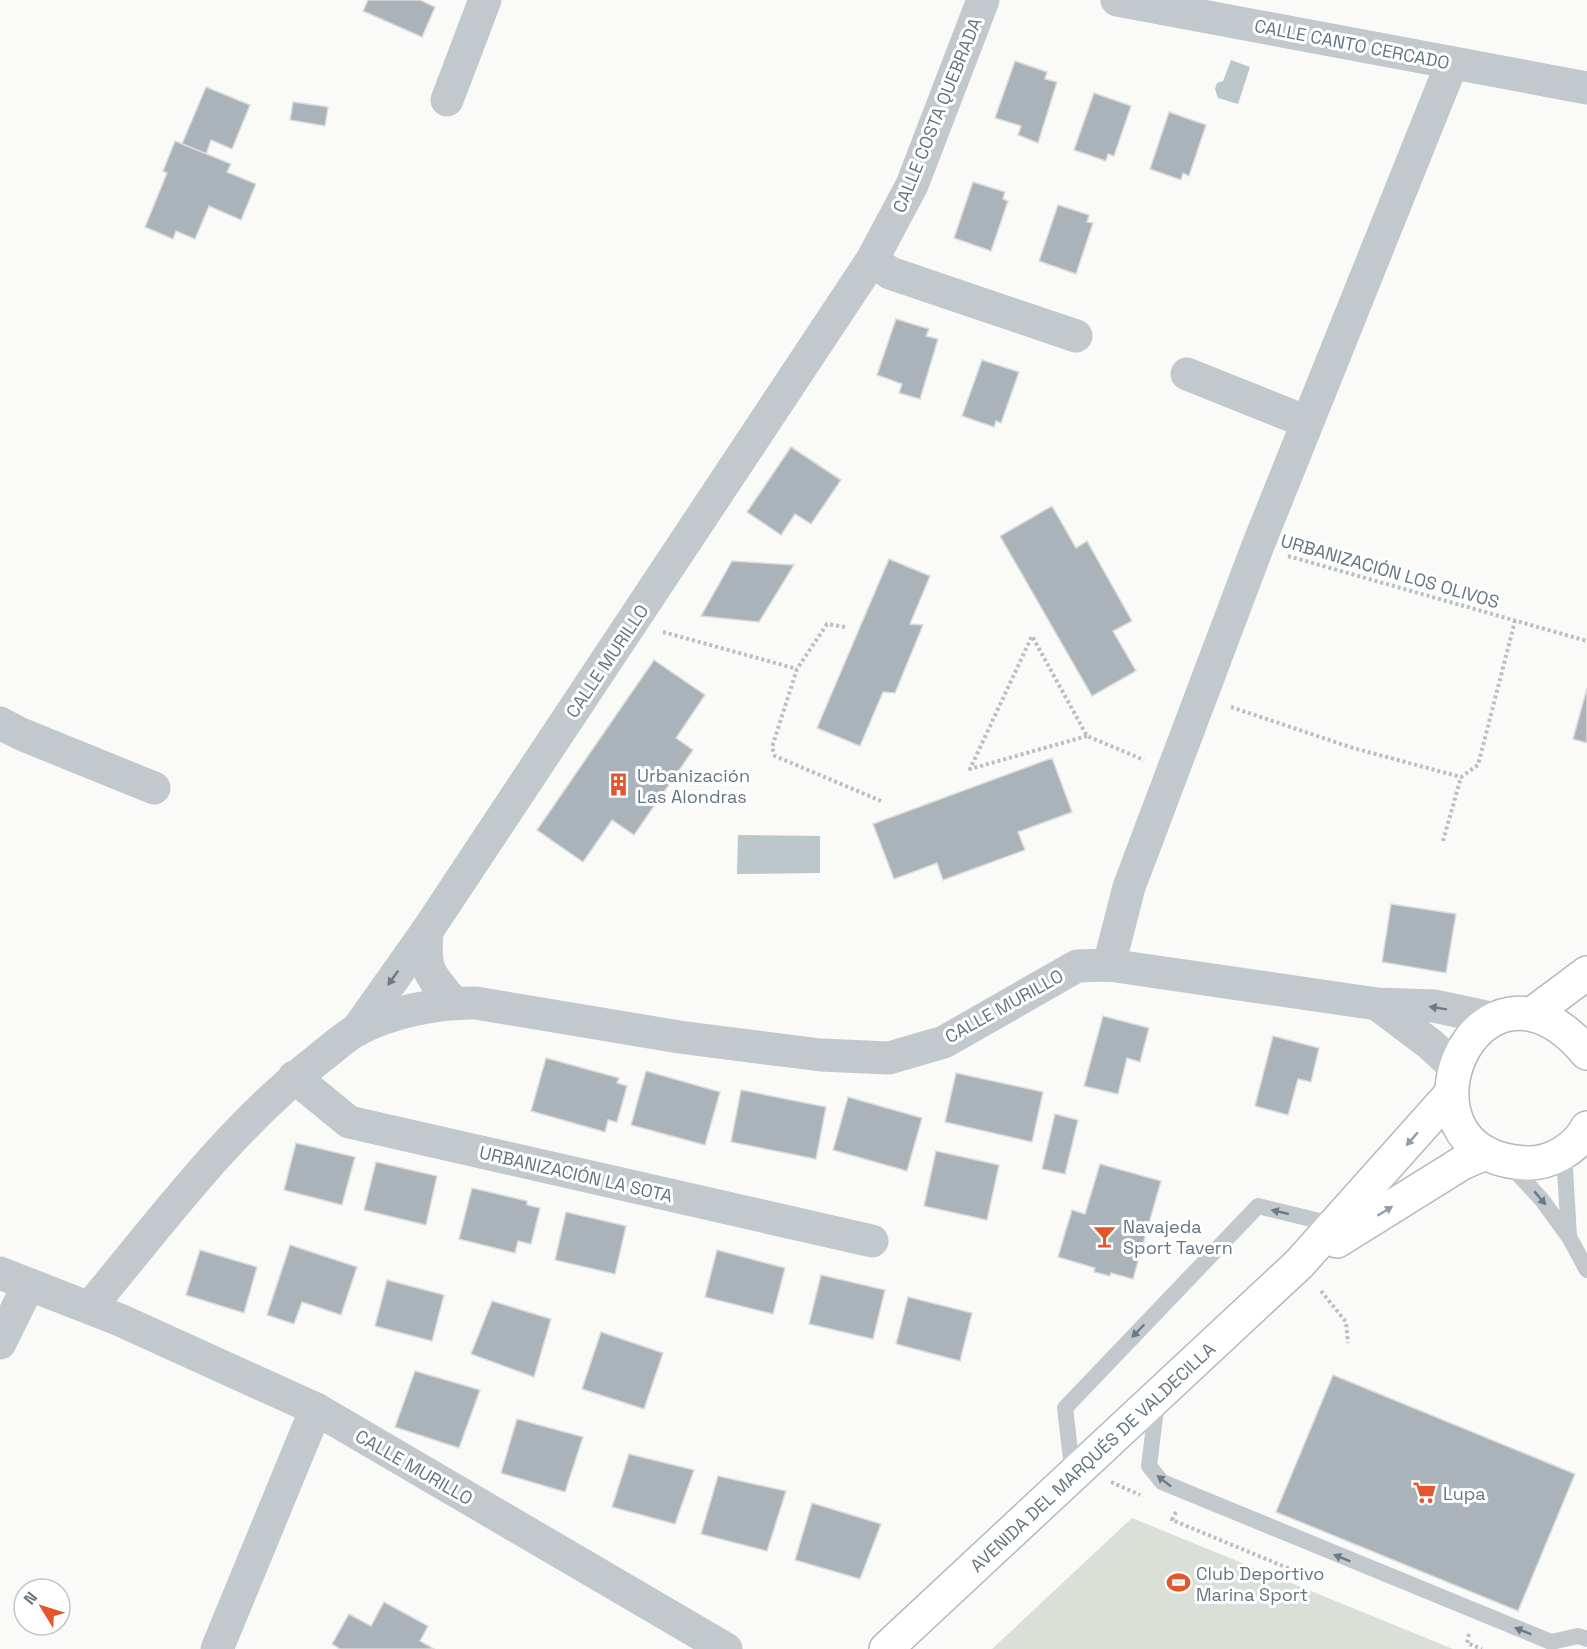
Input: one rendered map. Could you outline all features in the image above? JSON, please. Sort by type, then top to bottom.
[{"type":"main road","points":[[1532,1014],[1587,973]]},
{"type":"main road","points":[[1495,1018],[1513,1014],[1532,1014],[1551,1020],[1567,1030],[1587,1053]]},
{"type":"main road","name":"AVENIDA DEL MARQUÉS DE VALDECILLA","points":[[886,1649],[1299,1264],[1337,1225],[1452,1080],[1470,1037],[1495,1018]]},
{"type":"main road","points":[[1452,1080],[1455,1116],[1466,1134],[1497,1158],[1536,1163],[1564,1152],[1583,1135],[1587,1128]]},
{"type":"main road","name":"AVENIDA DEL MARQUÉS DE VALDECILLA","points":[[1299,1264],[1462,1163],[1497,1158]]},
{"type":"street","points":[[447,100],[485,0]]},
{"type":"street","name":"CALLE COSTA QUEBRADA","points":[[785,392],[872,260],[912,185],[983,0]]},
{"type":"street","name":"CALLE CANTO CERCADO","points":[[1117,0],[1587,88]]},
{"type":"street","points":[[1109,964],[1129,887],[1257,548],[1452,63]]},
{"type":"street","points":[[872,260],[890,273],[1076,336]]},
{"type":"street","points":[[1187,374],[1307,422]]},
{"type":"street","name":"CALLE MURILLO","points":[[357,1030],[428,931],[785,392]]},
{"type":"street","points":[[0,723],[21,734],[154,788]]},
{"type":"street","name":"CALLE MURILLO","points":[[428,931],[425,961],[432,978],[453,1002]]},
{"type":"street","name":"CALLE MURILLO","points":[[90,1307],[221,1150],[294,1077],[357,1030],[406,1012],[453,1002],[500,1005],[679,1036],[821,1055],[889,1058],[944,1041],[1077,966],[1109,964],[1377,1004],[1434,1006],[1495,1018]]},
{"type":"street","points":[[1377,1004],[1430,1044],[1452,1080]]},
{"type":"street","name":"URBANIZACIÓN LA SOTA","points":[[294,1077],[349,1122],[872,1241]]},
{"type":"street","points":[[0,1343],[14,1279]]},
{"type":"street","name":"CALLE MURILLO","points":[[14,1279],[90,1307],[316,1409],[726,1649]]},
{"type":"street","points":[[217,1649],[316,1409]]},
{"type":"lane","points":[[1564,1152],[1569,1237]]},
{"type":"lane","points":[[1497,1158],[1542,1200],[1569,1237],[1587,1270]]},
{"type":"lane","points":[[1073,1476],[1065,1408],[1258,1206],[1337,1225]]},
{"type":"lane","points":[[1158,1394],[1149,1466],[1162,1482],[1551,1642],[1583,1638]]},
{"type":"path","name":"URBANIZACIÓN LOS OLIVOS","points":[[1257,548],[1587,641]]},
{"type":"path","points":[[638,614],[667,635],[797,669]]},
{"type":"path","name":"URBANIZACIÓN LOS OLIVOS","points":[[1443,841],[1461,777],[1478,765],[1515,621]]},
{"type":"path","points":[[845,627],[827,624],[797,669],[772,747],[775,756],[881,801]]},
{"type":"path","points":[[1087,736],[970,769],[1032,636],[1087,736],[1172,772]]},
{"type":"path","points":[[1201,696],[1353,748],[1461,777]]},
{"type":"path","points":[[1321,1291],[1346,1322],[1348,1343]]},
{"type":"shaded area","points":[[1231,60],[1250,67],[1238,104],[1218,98],[1215,89],[1217,83],[1223,81]]},
{"type":"shaded area","points":[[738,835],[820,836],[820,873],[737,874]]},
{"type":"shaded area","name":"Club Deportivo Marina Sport","points":[[1132,1518],[1453,1649],[992,1649]]},
{"type":"building","points":[[368,0],[420,0],[435,7],[422,37],[363,11]]},
{"type":"building","points":[[1015,61],[1047,72],[1045,79],[1057,82],[1038,143],[1018,135],[1021,126],[995,118]]},
{"type":"building","points":[[206,87],[250,105],[232,149],[211,140],[206,154],[182,144]]},
{"type":"building","points":[[1094,93],[1131,106],[1114,156],[1108,154],[1106,161],[1074,150]]},
{"type":"building","points":[[293,102],[328,107],[325,126],[290,120]]},
{"type":"building","points":[[1169,112],[1206,125],[1189,176],[1183,173],[1181,180],[1150,169]]},
{"type":"building","points":[[175,141],[231,164],[227,172],[256,184],[241,220],[209,206],[195,239],[176,231],[173,239],[145,227],[167,173],[163,171]]},
{"type":"building","points":[[973,182],[1005,192],[1003,199],[1008,201],[991,251],[954,238]]},
{"type":"building","points":[[1058,205],[1089,215],[1087,222],[1093,223],[1076,274],[1039,261]]},
{"type":"building","points":[[896,319],[929,329],[926,336],[938,339],[920,399],[899,393],[902,384],[877,375]]},
{"type":"building","points":[[982,360],[1019,372],[1001,423],[996,421],[994,427],[962,416]]},
{"type":"building","points":[[791,447],[841,480],[811,524],[795,514],[781,535],[747,512]]},
{"type":"building","points":[[1052,506],[1076,548],[1087,541],[1132,621],[1113,631],[1136,671],[1092,696],[1000,536]]},
{"type":"building","points":[[889,559],[930,576],[910,624],[923,625],[895,693],[883,692],[860,746],[817,728]]},
{"type":"building","points":[[732,561],[794,565],[759,622],[701,616]]},
{"type":"building","name":"Urbanización Las Alondras","points":[[654,660],[705,695],[676,738],[693,750],[634,835],[612,820],[583,862],[537,830]]},
{"type":"building","points":[[1587,688],[1587,743],[1573,739]]},
{"type":"building","points":[[1052,758],[1072,812],[1018,832],[1025,850],[943,880],[937,863],[894,879],[873,824]]},
{"type":"building","points":[[1391,904],[1456,914],[1446,973],[1382,962]]},
{"type":"building","points":[[1103,1016],[1149,1028],[1140,1062],[1127,1058],[1118,1094],[1084,1086]]},
{"type":"building","points":[[1273,1036],[1319,1048],[1311,1082],[1298,1079],[1288,1115],[1255,1106]]},
{"type":"building","points":[[546,1058],[619,1078],[617,1083],[627,1086],[617,1122],[608,1120],[605,1132],[531,1111]]},
{"type":"building","points":[[646,1071],[720,1092],[705,1145],[631,1125]]},
{"type":"building","points":[[956,1073],[1043,1092],[1032,1142],[945,1122]]},
{"type":"building","points":[[741,1090],[826,1107],[816,1159],[731,1142]]},
{"type":"building","points":[[848,1097],[922,1118],[907,1171],[833,1150]]},
{"type":"building","points":[[1055,1114],[1078,1120],[1065,1174],[1042,1169]]},
{"type":"building","points":[[296,1143],[355,1157],[342,1205],[284,1190]]},
{"type":"building","points":[[936,1151],[999,1165],[987,1220],[924,1206]]},
{"type":"building","points":[[376,1162],[437,1176],[426,1225],[364,1210]]},
{"type":"building","name":"Navajeda Sport Tavern","points":[[1100,1164],[1161,1181],[1133,1279],[1111,1273],[1110,1276],[1094,1272],[1095,1268],[1058,1257],[1072,1210],[1085,1214]]},
{"type":"building","points":[[472,1188],[527,1201],[527,1205],[540,1208],[531,1244],[518,1241],[515,1253],[459,1239]]},
{"type":"building","points":[[566,1212],[626,1226],[615,1274],[555,1260]]},
{"type":"building","points":[[290,1245],[357,1267],[341,1315],[302,1302],[294,1324],[267,1315]]},
{"type":"building","points":[[200,1250],[257,1267],[244,1313],[186,1295]]},
{"type":"building","points":[[717,1250],[785,1268],[773,1314],[705,1297]]},
{"type":"building","points":[[821,1275],[885,1290],[873,1339],[809,1324]]},
{"type":"building","points":[[387,1280],[444,1295],[432,1341],[375,1326]]},
{"type":"building","points":[[908,1297],[972,1313],[960,1361],[896,1344]]},
{"type":"building","points":[[492,1301],[551,1319],[534,1377],[471,1354]]},
{"type":"building","points":[[601,1332],[663,1353],[644,1409],[582,1389]]},
{"type":"building","points":[[415,1371],[480,1390],[459,1448],[395,1427]]},
{"type":"building","name":"Lupa","points":[[1333,1375],[1575,1474],[1518,1611],[1276,1512]]},
{"type":"building","points":[[517,1419],[583,1437],[565,1492],[501,1473]]},
{"type":"building","points":[[629,1454],[694,1470],[675,1524],[612,1507]]},
{"type":"building","points":[[718,1476],[786,1491],[767,1551],[701,1534]]},
{"type":"building","points":[[812,1503],[881,1524],[860,1579],[795,1560]]},
{"type":"building","points":[[384,1602],[428,1626],[420,1641],[434,1649],[340,1649],[332,1644],[349,1614],[371,1626]]},
{"type":"place","name":"Urbanización Las Alondras","points":[[619,785]]},
{"type":"place","name":"Navajeda Sport Tavern","points":[[1105,1236]]},
{"type":"place","name":"Lupa","points":[[1425,1493]]},
{"type":"place","name":"Club Deportivo Marina Sport","points":[[1178,1583]]}]
